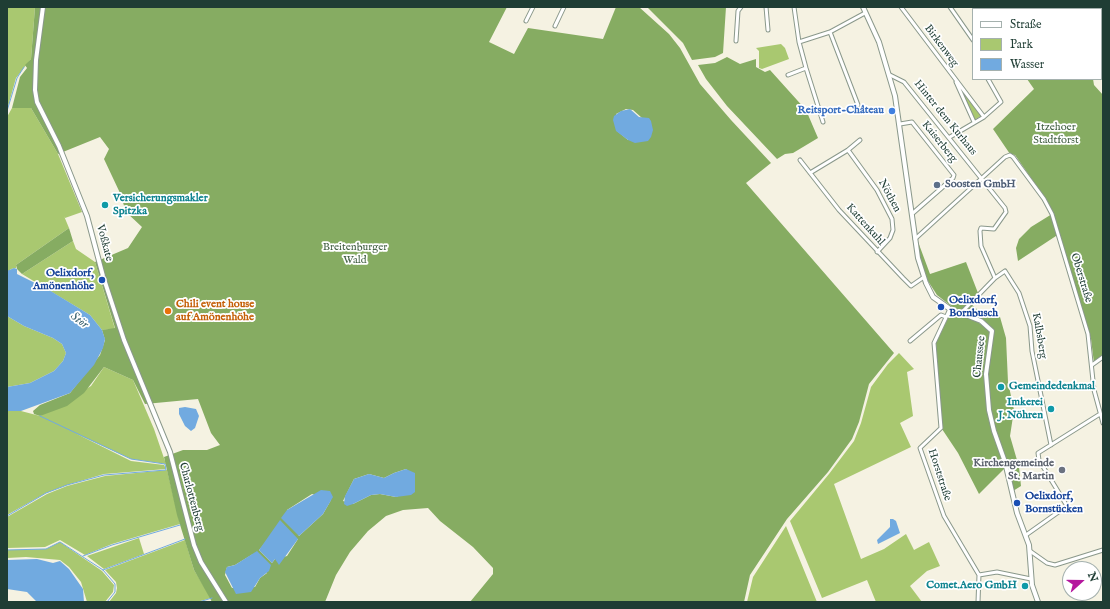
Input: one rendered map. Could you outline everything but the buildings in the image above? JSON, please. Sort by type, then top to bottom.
[{"type":"street","name":"Voßkate","points":[[42,7],[36,60],[35,90],[37,102],[59,146],[87,216],[103,276],[124,340],[146,393]]},
{"type":"street","points":[[526,21],[533,7]]},
{"type":"street","points":[[556,26],[564,7]]},
{"type":"street","points":[[736,41],[738,11],[741,7]]},
{"type":"street","points":[[766,7],[768,30]]},
{"type":"street","points":[[794,7],[799,42],[823,122]]},
{"type":"street","name":"Chaussee","points":[[862,7],[879,42],[896,97],[913,213],[915,239],[924,277],[933,297],[950,309],[962,312],[981,321],[992,331],[986,374],[989,410],[994,431],[1005,462],[1018,518],[1026,535],[1030,551],[1031,579],[1038,602]]},
{"type":"street","name":"Birkenweg","points":[[901,7],[984,117]]},
{"type":"street","points":[[950,7],[972,39]]},
{"type":"street","points":[[799,42],[830,32],[865,13]]},
{"type":"street","points":[[830,32],[858,105]]},
{"type":"street","points":[[788,75],[806,68]]},
{"type":"street","name":"Hinter dem Kurhaus","points":[[890,75],[904,82],[950,137],[1006,210],[994,229],[981,228],[980,231],[981,246],[995,278]]},
{"type":"street","name":"Birkenweg","points":[[953,76],[974,122]]},
{"type":"street","points":[[950,137],[984,117],[1002,102],[989,80]]},
{"type":"street","name":"Kaiserberg","points":[[900,124],[912,122],[954,175],[953,178],[913,213]]},
{"type":"street","points":[[810,173],[848,150],[860,140]]},
{"type":"street","name":"Nöthen","points":[[848,150],[877,190],[892,219],[893,230],[890,238],[877,252]]},
{"type":"street","name":"Oberstraße","points":[[981,178],[1006,156],[1012,156],[1044,199],[1052,214],[1088,334],[1094,390],[1103,423]]},
{"type":"street","name":"Kattenkuhl","points":[[800,160],[840,210],[877,252],[911,286],[924,277]]},
{"type":"street","points":[[915,239],[981,178]]},
{"type":"street","name":"Kalbsberg","points":[[995,278],[1005,271],[1016,288],[1025,310],[1050,445]]},
{"type":"street","points":[[962,312],[995,278]]},
{"type":"street","name":"Horststraße","points":[[950,309],[934,343],[941,428],[920,448],[944,516],[979,576]]},
{"type":"street","points":[[910,341],[941,315],[946,317]]},
{"type":"street","points":[[1092,365],[1103,357]]},
{"type":"street","name":"Charlottenberg","points":[[146,393],[170,452],[194,545],[201,562],[226,602]]},
{"type":"street","points":[[1026,535],[1067,506],[1038,457],[1040,451],[1100,414]]},
{"type":"street","points":[[1030,551],[1047,562],[1055,565],[1103,550]]},
{"type":"street","points":[[978,602],[979,576],[997,572],[1031,579]]},
{"type":"green space","points":[[7,7],[35,7],[31,59],[16,78],[7,110]]},
{"type":"green space","name":"Breitenburger Wald","points":[[35,7],[507,7],[489,42],[514,54],[528,28],[603,39],[616,7],[639,7],[669,34],[680,48],[700,84],[771,163],[746,183],[894,353],[869,384],[859,422],[852,439],[828,472],[787,519],[750,575],[744,602],[470,602],[493,574],[493,568],[473,547],[440,521],[428,508],[403,510],[386,516],[368,531],[350,552],[336,575],[325,602],[212,602],[194,570],[177,515],[164,457],[183,450],[207,450],[220,445],[211,433],[198,399],[145,404],[133,380],[104,367],[84,393],[67,406],[40,416],[34,414],[33,411],[40,405],[70,393],[100,355],[105,340],[102,330],[115,328],[95,262],[128,248],[142,227],[126,212],[120,193],[104,159],[109,149],[100,137],[58,154],[31,108],[12,108],[20,77],[27,68],[25,65],[31,59]],"holes":[[[626,109],[633,110],[642,118],[628,140],[617,131],[616,114]],[[406,469],[415,477],[415,489],[396,497],[380,494],[371,495],[353,504],[343,501],[354,479],[369,474],[384,478]],[[312,494],[331,500],[323,514],[299,536],[287,510]],[[298,539],[287,556],[275,559],[272,563],[259,550],[266,542]],[[253,554],[267,573],[260,578],[255,587],[232,588],[225,575],[227,567],[235,565]]]},
{"type":"green space","points":[[647,7],[726,7],[723,53],[715,57],[692,60],[683,43]]},
{"type":"green space","points":[[989,7],[1103,7],[1103,32],[1102,8]]},
{"type":"green space","points":[[781,44],[785,48],[789,59],[762,69],[759,68],[759,51],[756,48]]},
{"type":"green space","points":[[727,57],[740,64],[756,59],[756,67],[765,72],[770,70],[806,110],[818,138],[793,153],[785,154],[777,159],[727,106],[706,79],[698,65],[715,63]]},
{"type":"green space","name":"Itzehoer Stadtforst","points":[[1028,80],[1093,80],[1094,85],[1103,95],[1103,356],[1094,363],[1091,339],[1059,234],[1018,261],[1016,248],[1019,239],[1031,227],[1052,214],[1045,198],[1015,155],[1010,154],[993,129],[1034,89]]},
{"type":"green space","points":[[961,90],[973,104],[981,116],[974,120]]},
{"type":"green space","points":[[12,108],[31,108],[58,154],[82,212],[65,218],[64,216],[69,228],[16,265],[16,268],[7,271],[7,117]]},
{"type":"green space","points":[[69,228],[73,241],[22,274],[17,269],[16,265]]},
{"type":"green space","points":[[917,239],[930,274],[966,262],[978,293],[961,311],[951,306],[937,295],[926,278],[919,259]]},
{"type":"green space","points":[[73,241],[76,249],[95,262],[115,329],[102,330],[90,315],[22,274]]},
{"type":"green space","points":[[971,304],[986,317],[995,309],[1000,317],[1006,338],[1008,382],[1014,410],[1010,436],[1019,467],[1021,486],[1013,491],[990,410],[987,378],[993,330],[980,318],[964,312]]},
{"type":"green space","points":[[951,312],[970,317],[988,329],[990,335],[984,378],[987,410],[992,431],[1005,468],[979,494],[958,453],[942,429],[936,343]]},
{"type":"green space","points":[[7,316],[24,326],[53,338],[62,344],[66,353],[63,361],[54,371],[30,383],[7,387]]},
{"type":"green space","points":[[899,353],[914,369],[907,372],[913,416],[900,423],[911,447],[834,484],[861,559],[884,549],[906,534],[914,550],[929,542],[940,566],[927,571],[910,586],[922,602],[876,602],[867,580],[822,598],[790,521],[854,441],[861,423],[871,387],[888,364]]},
{"type":"green space","points":[[104,367],[133,380],[154,429],[166,464],[131,459],[75,433],[131,461],[164,465],[166,469],[104,474],[46,493],[7,515],[7,411],[21,411],[40,416],[91,386]]},
{"type":"green space","points":[[167,470],[180,524],[112,544],[85,555],[60,540],[45,547],[7,548],[7,517],[47,494],[67,486],[105,476]]},
{"type":"green space","points":[[786,526],[817,602],[747,602],[753,577]]},
{"type":"green space","points":[[139,538],[144,554],[104,569],[87,556]]},
{"type":"green space","points":[[185,540],[194,570],[211,598],[197,602],[109,602],[116,593],[117,588],[116,582],[105,570]]},
{"type":"green space","points":[[60,542],[102,571],[114,585],[113,592],[105,602],[87,602],[81,582],[69,567],[60,560],[26,557],[7,558],[7,550],[46,549]]},
{"type":"water","points":[[630,109],[639,117],[649,118],[651,121],[653,130],[648,141],[635,143],[628,140],[616,131],[613,120],[614,116],[621,111]]},
{"type":"water","name":"Stör","points":[[14,268],[17,269],[17,274],[49,290],[90,315],[102,330],[105,339],[103,348],[94,365],[70,393],[21,411],[7,411],[7,387],[30,383],[54,371],[63,361],[66,353],[62,344],[53,338],[24,326],[7,316],[7,271]]},
{"type":"water","points":[[185,407],[196,409],[199,416],[195,428],[191,431],[185,426],[179,414],[179,408]]},
{"type":"water","points":[[406,469],[415,473],[415,492],[411,495],[396,497],[380,494],[371,495],[347,506],[344,504],[345,496],[354,479],[369,474],[384,478]]},
{"type":"water","points":[[321,490],[330,491],[333,497],[323,514],[299,536],[281,518],[287,510]]},
{"type":"water","points":[[890,519],[896,521],[900,533],[878,544],[877,540],[890,527]]},
{"type":"water","points":[[280,520],[298,539],[279,565],[275,559],[272,563],[259,550]]},
{"type":"water","points":[[257,551],[271,565],[269,571],[260,578],[251,592],[236,594],[225,572],[227,567],[235,565]]},
{"type":"water","points":[[37,559],[53,563],[60,561],[69,569],[83,589],[84,602],[37,602],[27,592],[7,589],[7,560]]},
{"type":"waterway","points":[[7,111],[17,78],[24,67]]},
{"type":"waterway","points":[[7,516],[46,493],[67,485],[104,475],[166,470],[165,464],[131,459],[40,416]]},
{"type":"waterway","points":[[83,556],[112,545],[180,525]]},
{"type":"waterway","points":[[103,570],[185,539]]},
{"type":"waterway","points":[[7,550],[46,549],[60,542],[103,570],[115,584],[115,592],[107,602]]},
{"type":"waterway","points":[[199,602],[212,598]]},
{"type":"place","name":"Reitsport-Château","points":[[892,111]]},
{"type":"place","name":"Soosten GmbH","points":[[937,185]]},
{"type":"place","name":"Versicherungsmakler Spitzka","points":[[105,205]]},
{"type":"place","name":"Oelixdorf, Amönenhöhe","points":[[102,280]]},
{"type":"place","name":"Oelixdorf, Bornbusch","points":[[941,307]]},
{"type":"place","name":"Chili event house auf Amönenhöhe","points":[[168,311]]},
{"type":"place","name":"Gemeindedenkmal","points":[[1001,387]]},
{"type":"place","name":"Imkerei J. Nöhren","points":[[1051,409]]},
{"type":"place","name":"Kirchengemeinde St. Martin","points":[[1062,470]]},
{"type":"place","name":"Oelixdorf, Bornstücken","points":[[1017,503]]},
{"type":"place","name":"Comet.Aero GmbH","points":[[1025,586]]}]
